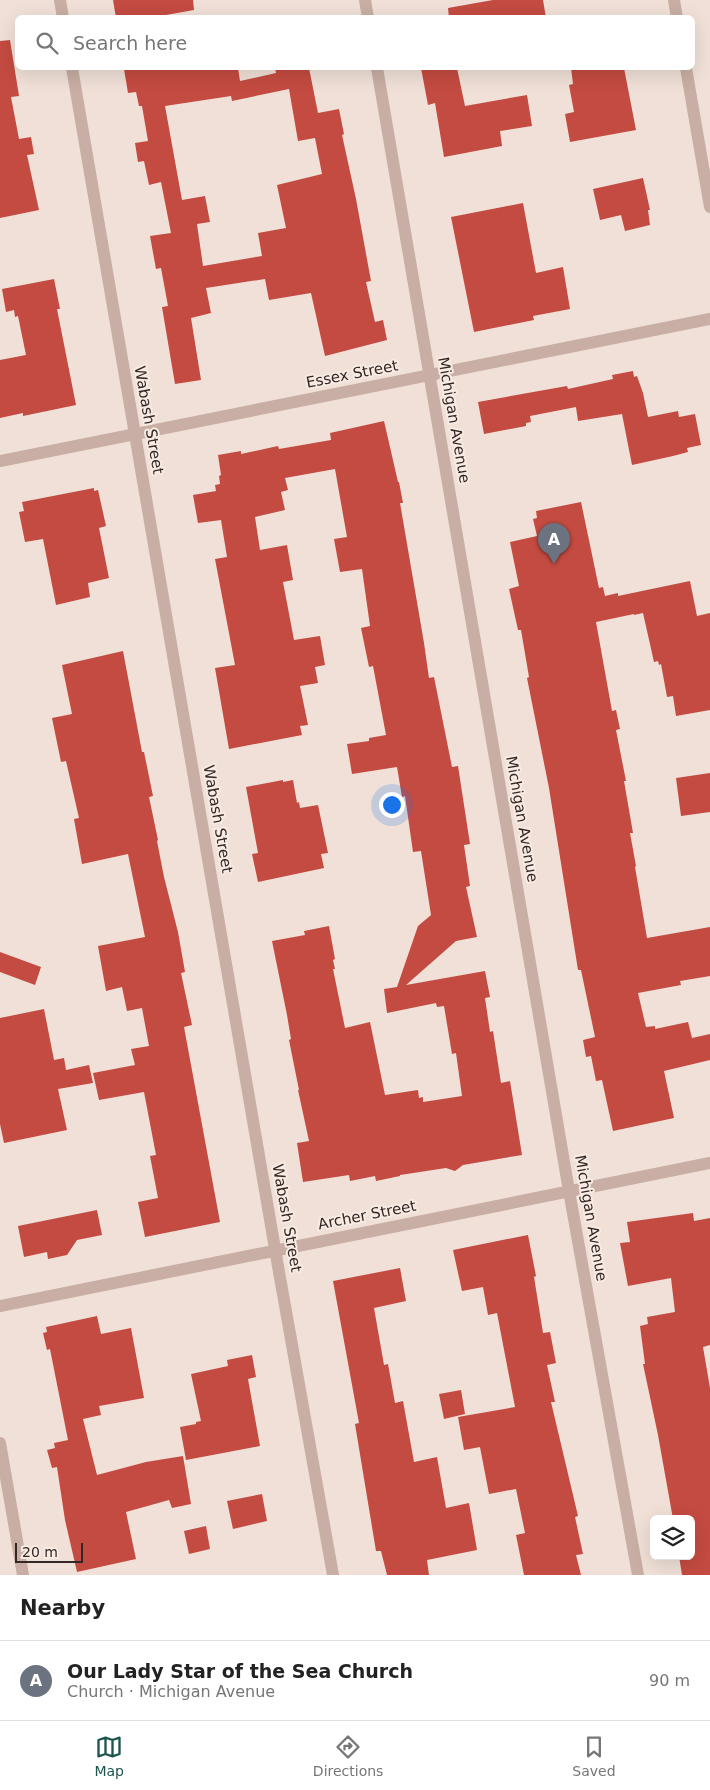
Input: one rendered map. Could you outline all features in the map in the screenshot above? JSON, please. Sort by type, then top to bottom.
[{"type":"street","points":[[60,0],[62,15]]},
{"type":"street","points":[[366,0],[368,15]]},
{"type":"street","points":[[674,0],[676,15]]},
{"type":"street","name":"Wabash Street","points":[[72,70],[275,1250],[333,1575]]},
{"type":"street","name":"Michigan Avenue","points":[[377,70],[569,1191],[638,1575]]},
{"type":"street","points":[[686,70],[710,207]]},
{"type":"street","name":"Essex Street","points":[[0,461],[710,319]]},
{"type":"street","name":"Archer Street","points":[[0,1306],[710,1163]]},
{"type":"street","points":[[0,1443],[23,1575]]},
{"type":"building","points":[[113,0],[193,0],[194,10],[166,15],[116,15]]},
{"type":"building","points":[[493,0],[543,0],[546,15],[449,15],[448,8]]},
{"type":"building","points":[[10,40],[19,96],[11,97],[19,139],[31,137],[34,154],[27,155],[39,210],[0,218],[0,41]]},
{"type":"building","points":[[124,70],[238,70],[240,81],[276,73],[275,70],[309,70],[318,113],[339,109],[344,134],[342,135],[371,281],[366,282],[375,322],[383,320],[387,340],[325,356],[311,293],[269,300],[265,279],[206,288],[211,313],[191,318],[201,380],[175,384],[162,307],[168,306],[161,268],[156,269],[150,236],[171,233],[161,182],[149,185],[144,161],[138,162],[135,143],[148,141],[142,106],[139,106],[136,92],[128,93]],"holes":[[[289,89],[298,141],[315,138],[322,174],[277,185],[286,228],[258,233],[262,256],[203,266],[197,224],[210,222],[205,196],[182,200],[165,106],[231,96],[232,101]]]},
{"type":"building","points":[[421,70],[457,70],[465,106],[527,95],[532,126],[500,131],[502,146],[444,157],[435,103],[428,105]]},
{"type":"building","points":[[571,70],[624,70],[636,130],[570,142],[565,114],[574,112],[569,85],[573,84]]},
{"type":"building","points":[[643,178],[650,210],[648,210],[650,225],[625,231],[621,215],[600,220],[593,189]]},
{"type":"building","points":[[523,203],[536,273],[563,267],[570,309],[533,316],[534,320],[474,332],[451,217]]},
{"type":"building","points":[[54,279],[60,309],[57,309],[76,405],[23,416],[23,413],[0,418],[0,360],[26,355],[18,316],[15,317],[14,310],[6,312],[2,289]]},
{"type":"building","points":[[633,371],[634,377],[637,376],[643,393],[648,417],[678,411],[679,417],[695,414],[701,445],[687,448],[688,452],[632,465],[622,414],[578,421],[576,407],[530,416],[531,422],[526,423],[526,426],[484,434],[478,402],[567,386],[568,389],[613,379],[612,375]]},
{"type":"building","points":[[384,421],[403,503],[400,503],[429,678],[434,677],[452,767],[458,766],[470,844],[464,845],[470,886],[466,887],[477,937],[456,941],[406,985],[485,971],[490,997],[485,998],[490,1032],[493,1031],[501,1083],[510,1081],[522,1155],[463,1165],[455,1171],[446,1168],[400,1175],[376,1181],[375,1176],[350,1181],[349,1175],[303,1182],[297,1143],[309,1141],[298,1090],[289,1040],[291,1039],[287,1015],[272,941],[305,935],[304,931],[329,926],[335,959],[333,960],[335,969],[333,969],[345,1028],[370,1022],[385,1095],[418,1090],[419,1098],[423,1097],[423,1102],[462,1096],[456,1053],[452,1054],[444,1006],[437,1007],[436,1003],[387,1013],[384,989],[397,987],[418,926],[431,915],[421,851],[413,852],[405,796],[402,797],[397,767],[352,774],[347,744],[369,741],[369,738],[386,735],[373,666],[369,667],[361,628],[370,626],[362,569],[340,572],[334,539],[347,537],[335,469],[285,478],[288,490],[281,492],[285,510],[255,517],[260,550],[287,545],[293,580],[283,582],[294,640],[320,636],[325,665],[315,667],[318,683],[300,686],[308,725],[300,726],[302,735],[229,749],[215,668],[235,665],[215,559],[227,557],[221,520],[198,523],[193,495],[216,491],[215,485],[220,484],[219,476],[221,475],[218,455],[241,451],[241,454],[278,446],[279,449],[331,440],[330,433]]},
{"type":"building","points":[[94,488],[94,491],[98,490],[106,526],[99,528],[109,578],[88,583],[90,597],[56,605],[43,539],[25,542],[19,512],[24,511],[22,502]]},
{"type":"building","points":[[581,502],[599,588],[603,587],[605,596],[618,593],[618,596],[690,581],[697,616],[710,613],[710,710],[676,716],[673,696],[667,697],[661,664],[659,665],[658,661],[654,662],[643,613],[596,622],[612,711],[616,710],[620,729],[616,730],[626,781],[624,781],[633,833],[630,833],[647,938],[710,927],[710,976],[680,981],[681,985],[638,993],[646,1027],[655,1026],[655,1029],[688,1022],[692,1038],[710,1034],[710,1060],[664,1071],[674,1118],[613,1131],[602,1080],[596,1081],[591,1056],[586,1057],[583,1040],[595,1037],[581,970],[578,970],[549,788],[527,678],[529,677],[521,630],[518,630],[509,589],[519,586],[510,542],[537,536],[533,519],[537,518],[536,511]]},
{"type":"building","points":[[123,651],[142,752],[144,752],[153,796],[149,797],[157,841],[178,932],[185,972],[181,973],[192,1025],[184,1027],[220,1222],[145,1237],[138,1202],[158,1198],[150,1156],[156,1155],[144,1092],[99,1100],[93,1073],[135,1065],[131,1049],[149,1046],[142,1008],[127,1011],[122,987],[106,991],[98,946],[145,937],[128,854],[82,864],[74,819],[79,818],[66,761],[61,762],[52,718],[72,714],[62,665]]},
{"type":"building","points":[[710,773],[710,812],[681,816],[676,778]]},
{"type":"building","points":[[283,780],[283,782],[293,780],[297,803],[299,802],[300,808],[318,805],[328,853],[321,854],[324,868],[258,882],[252,854],[258,853],[246,787]]},
{"type":"building","points":[[0,952],[41,967],[35,985],[0,972]]},
{"type":"building","points":[[44,1009],[54,1060],[64,1058],[66,1070],[89,1065],[93,1083],[58,1089],[67,1130],[4,1143],[0,1124],[0,1018]]},
{"type":"building","points":[[97,1210],[102,1235],[77,1240],[67,1255],[48,1259],[47,1252],[24,1257],[18,1226]]},
{"type":"building","points":[[693,1213],[694,1221],[710,1218],[710,1345],[703,1347],[710,1388],[710,1575],[682,1575],[680,1560],[695,1560],[695,1515],[672,1515],[643,1364],[645,1364],[640,1326],[648,1324],[647,1317],[675,1312],[671,1278],[628,1286],[620,1243],[630,1242],[627,1222]]},
{"type":"building","points":[[528,1235],[536,1276],[534,1277],[543,1333],[550,1332],[556,1363],[547,1365],[555,1402],[551,1402],[578,1516],[575,1517],[583,1554],[576,1555],[581,1575],[524,1575],[516,1535],[525,1533],[516,1489],[489,1494],[480,1447],[464,1450],[458,1417],[515,1407],[497,1313],[488,1315],[483,1287],[462,1291],[453,1250]]},
{"type":"building","points":[[400,1268],[406,1301],[374,1308],[384,1365],[388,1364],[395,1403],[403,1401],[414,1462],[437,1457],[446,1508],[469,1503],[477,1550],[427,1560],[429,1575],[387,1575],[381,1551],[376,1551],[355,1424],[359,1423],[333,1281]]},
{"type":"building","points":[[97,1316],[101,1334],[131,1328],[144,1398],[99,1406],[101,1415],[83,1419],[97,1475],[146,1462],[183,1456],[191,1504],[172,1508],[169,1500],[126,1512],[136,1559],[77,1572],[65,1520],[57,1467],[52,1468],[47,1450],[55,1448],[54,1443],[68,1440],[50,1349],[47,1350],[43,1333],[47,1332],[46,1327]]},
{"type":"building","points":[[252,1355],[256,1377],[248,1379],[260,1446],[186,1460],[180,1427],[196,1424],[196,1422],[201,1421],[191,1374],[228,1366],[227,1360]]},
{"type":"building","points":[[461,1390],[465,1414],[444,1419],[439,1394]]},
{"type":"building","points":[[262,1494],[267,1521],[233,1529],[227,1501]]},
{"type":"building","points":[[206,1526],[210,1549],[189,1554],[184,1531]]},
{"type":"place","name":"Our Lady Star of the Sea Church","points":[[554,564]]}]
